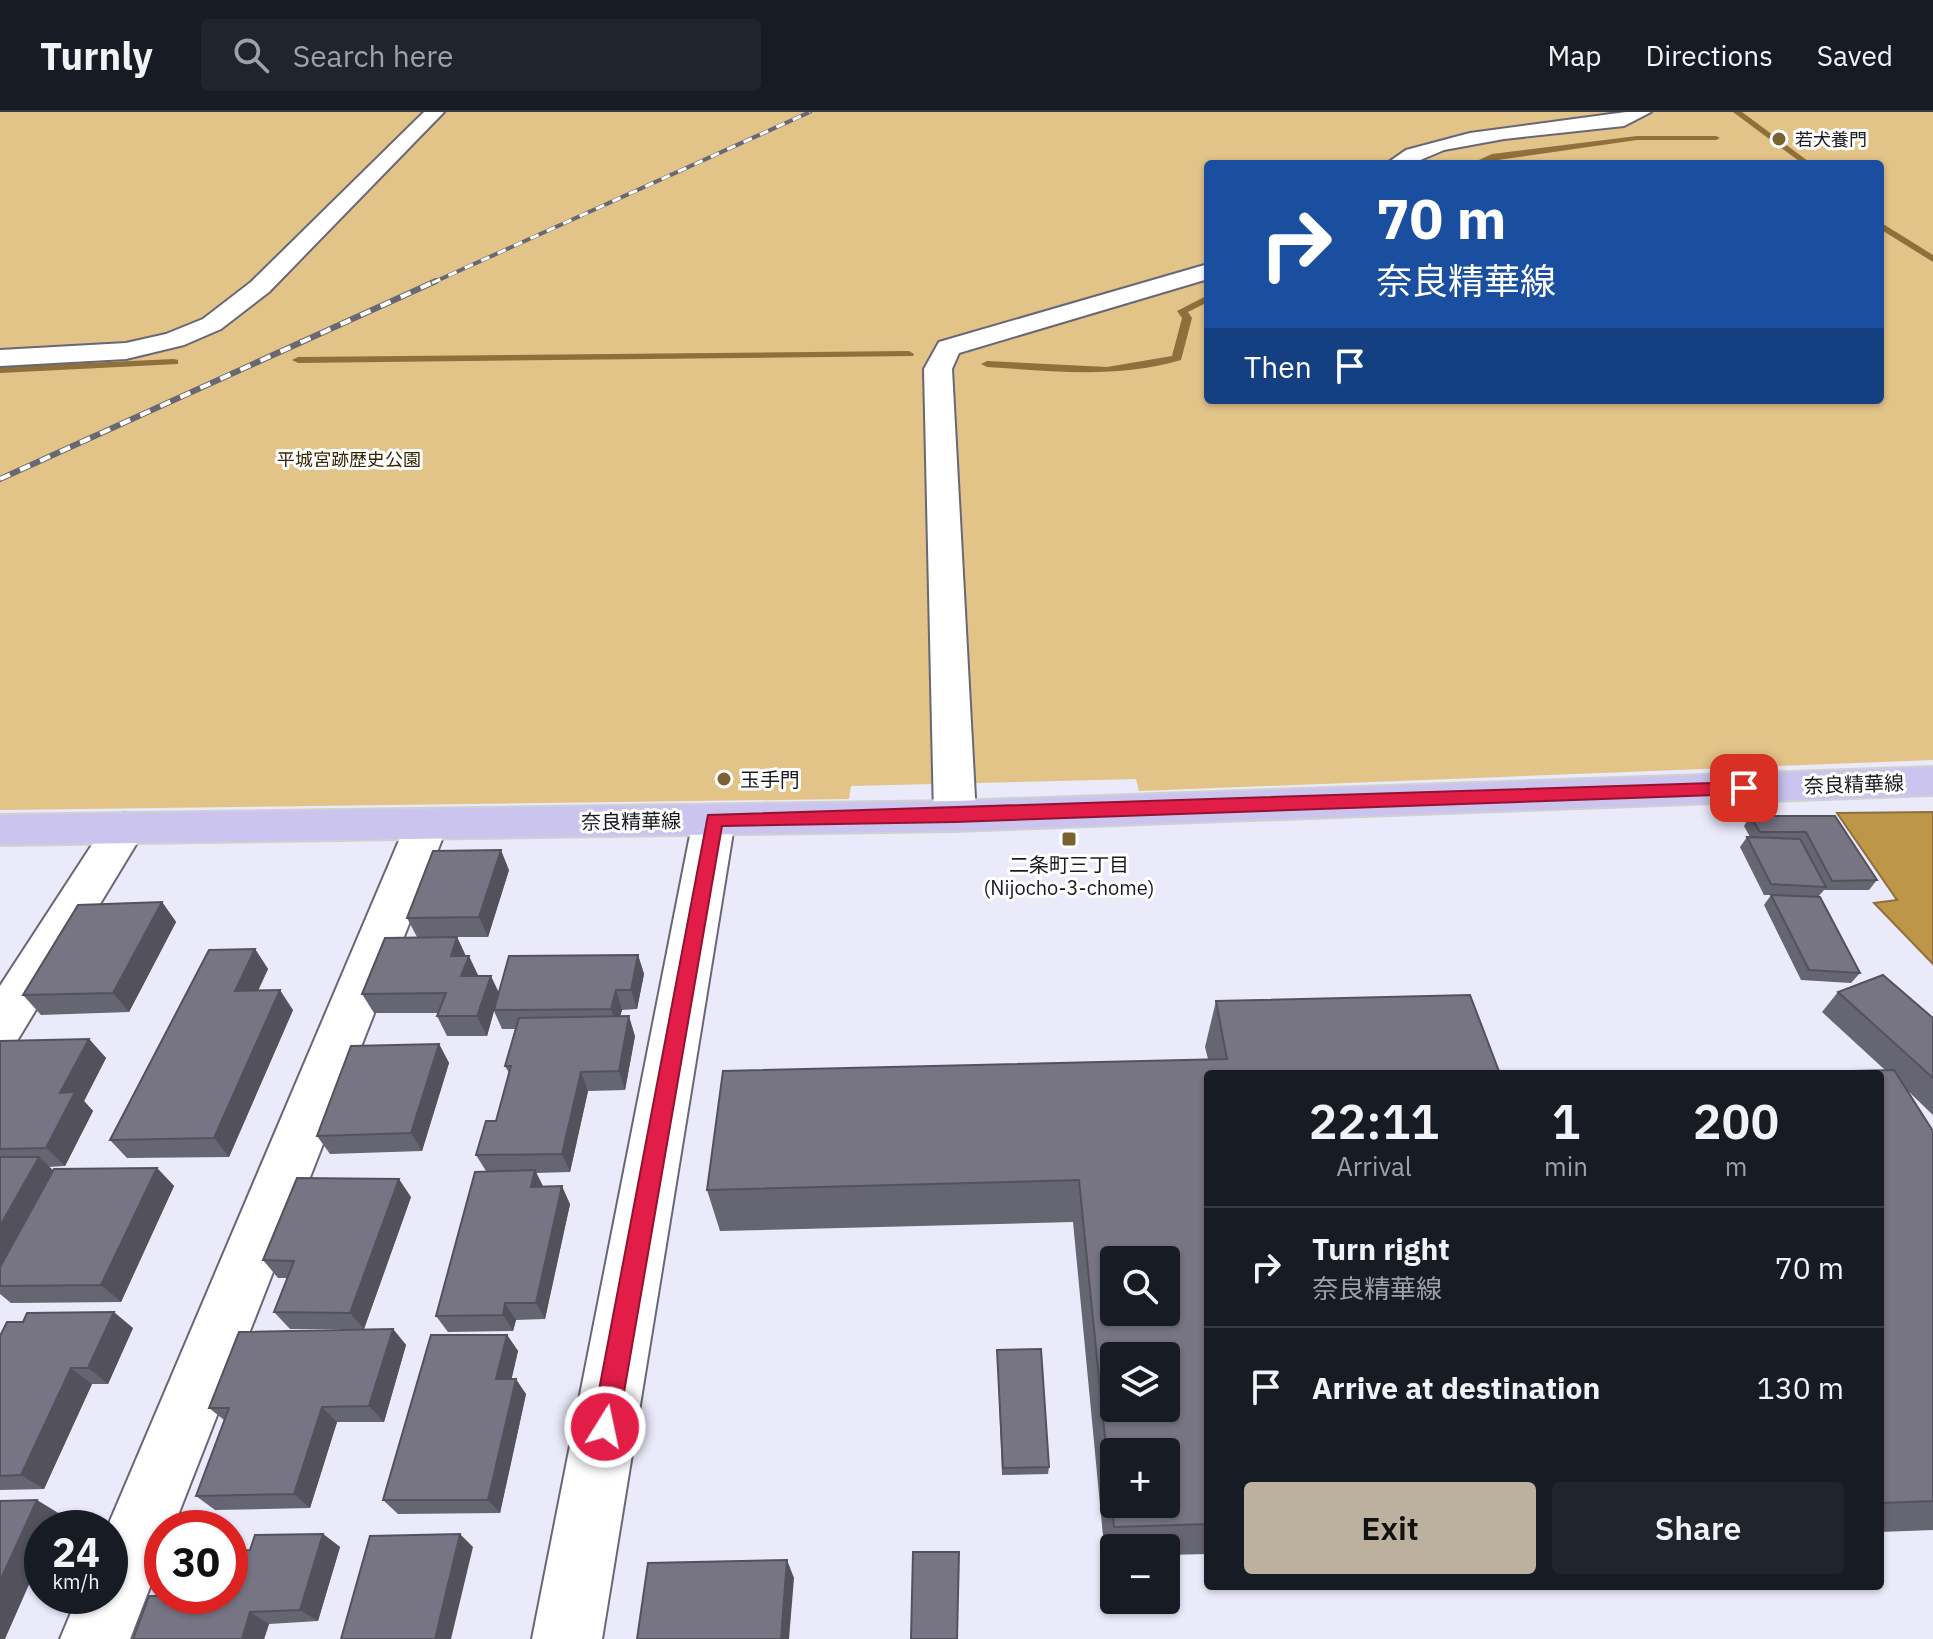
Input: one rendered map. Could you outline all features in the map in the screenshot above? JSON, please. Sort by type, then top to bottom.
[{"type":"main road","name":"奈良精華線","points":[[0,830],[955,816],[1933,781]]},
{"type":"street","points":[[0,358],[100,353],[145,347],[198,331],[235,310],[349,202],[435,112]]},
{"type":"street","points":[[1401,160],[1435,146],[1469,139],[1624,120],[1642,112]]},
{"type":"street","points":[[955,816],[938,369],[948,348],[1204,272]]},
{"type":"street","points":[[567,1639],[714,820]]},
{"type":"street","points":[[95,1639],[427,824]]},
{"type":"street","points":[[0,1027],[125,828]]},
{"type":"green space","name":"平城宮跡歴史公園","points":[[0,112],[1933,112],[1933,760],[1139,791],[1136,779],[851,786],[849,799],[0,810]]},
{"type":"shaded area","points":[[1933,812],[1933,964],[1874,903],[1897,900],[1837,813]]},
{"type":"building","points":[[1750,816],[1835,816],[1877,880],[1832,881],[1806,832],[1760,832]]},
{"type":"building","points":[[1747,837],[1800,839],[1826,887],[1771,884]]},
{"type":"building","points":[[501,850],[479,917],[407,918],[433,851]]},
{"type":"building","points":[[1771,895],[1820,897],[1860,973],[1809,970]]},
{"type":"building","points":[[162,902],[113,993],[23,995],[78,905]]},
{"type":"building","points":[[457,937],[451,956],[469,956],[461,976],[491,976],[477,1016],[437,1016],[446,993],[362,994],[385,938]]},
{"type":"building","points":[[255,949],[235,991],[280,990],[214,1138],[110,1140],[209,950]]},
{"type":"building","points":[[638,955],[631,990],[616,990],[611,1009],[494,1010],[509,956]]},
{"type":"building","points":[[1883,975],[1933,1018],[1933,1078],[1838,992]]},
{"type":"building","points":[[1470,995],[1498,1070],[1204,1070],[1204,1524],[1114,1527],[1113,1518],[1180,1518],[1180,1438],[1105,1438],[1103,1422],[1180,1422],[1180,1342],[1100,1342],[1100,1388],[1079,1180],[707,1190],[723,1071],[1227,1059],[1216,1001]]},
{"type":"building","points":[[629,1016],[619,1071],[581,1072],[562,1154],[476,1155],[486,1121],[496,1121],[511,1066],[505,1066],[519,1018]]},
{"type":"building","points":[[89,1039],[60,1093],[75,1092],[46,1148],[0,1149],[0,1041]]},
{"type":"building","points":[[439,1044],[411,1133],[317,1136],[351,1046]]},
{"type":"building","points":[[1884,1070],[1894,1070],[1933,1131],[1933,1501],[1884,1503]]},
{"type":"building","points":[[0,1157],[39,1157],[0,1226]]},
{"type":"building","points":[[157,1168],[101,1285],[0,1286],[0,1267],[54,1169]]},
{"type":"building","points":[[535,1170],[531,1187],[562,1186],[536,1303],[505,1303],[503,1315],[436,1316],[475,1172]]},
{"type":"building","points":[[297,1178],[399,1179],[350,1313],[274,1312],[294,1261],[263,1260]]},
{"type":"building","points":[[114,1312],[88,1368],[71,1368],[21,1475],[0,1476],[0,1336],[7,1322],[23,1322],[27,1313]]},
{"type":"building","points":[[393,1329],[369,1406],[322,1407],[294,1494],[196,1496],[229,1408],[209,1408],[239,1332]]},
{"type":"building","points":[[431,1335],[507,1335],[496,1379],[516,1379],[488,1500],[383,1500]]},
{"type":"building","points":[[1041,1349],[1049,1467],[1003,1468],[997,1350]]},
{"type":"building","points":[[37,1500],[32,1510],[24,1510],[24,1528],[0,1581],[0,1501]]},
{"type":"building","points":[[323,1534],[300,1610],[250,1612],[242,1639],[133,1639],[144,1609],[144,1614],[248,1614],[248,1550],[255,1535]]},
{"type":"building","points":[[460,1534],[435,1639],[341,1639],[370,1536]]},
{"type":"building","points":[[913,1552],[959,1552],[957,1639],[911,1639]]},
{"type":"building","points":[[787,1560],[781,1639],[637,1639],[648,1563]]},
{"type":"waterway","points":[[1737,112],[1803,160]]},
{"type":"waterway","points":[[1484,160],[1637,138],[1716,138]]},
{"type":"waterway","points":[[1884,228],[1933,259]]},
{"type":"waterway","points":[[987,364],[1107,370],[1177,358],[1187,318],[1182,311],[1204,300]]},
{"type":"waterway","points":[[298,360],[909,354]]},
{"type":"waterway","points":[[0,370],[174,362]]},
{"type":"railway","points":[[432,283],[810,112]]},
{"type":"railway","points":[[0,479],[436,281]]},
{"type":"place","name":"若犬養門","points":[[1779,139]]},
{"type":"place","name":"玉手門","points":[[724,779]]},
{"type":"place","name":"二条町三丁目 (Nijocho-3-chome)","points":[[1069,839]]},
{"type":"route","points":[[605,1427],[714,820],[955,816],[1744,788]]}]
